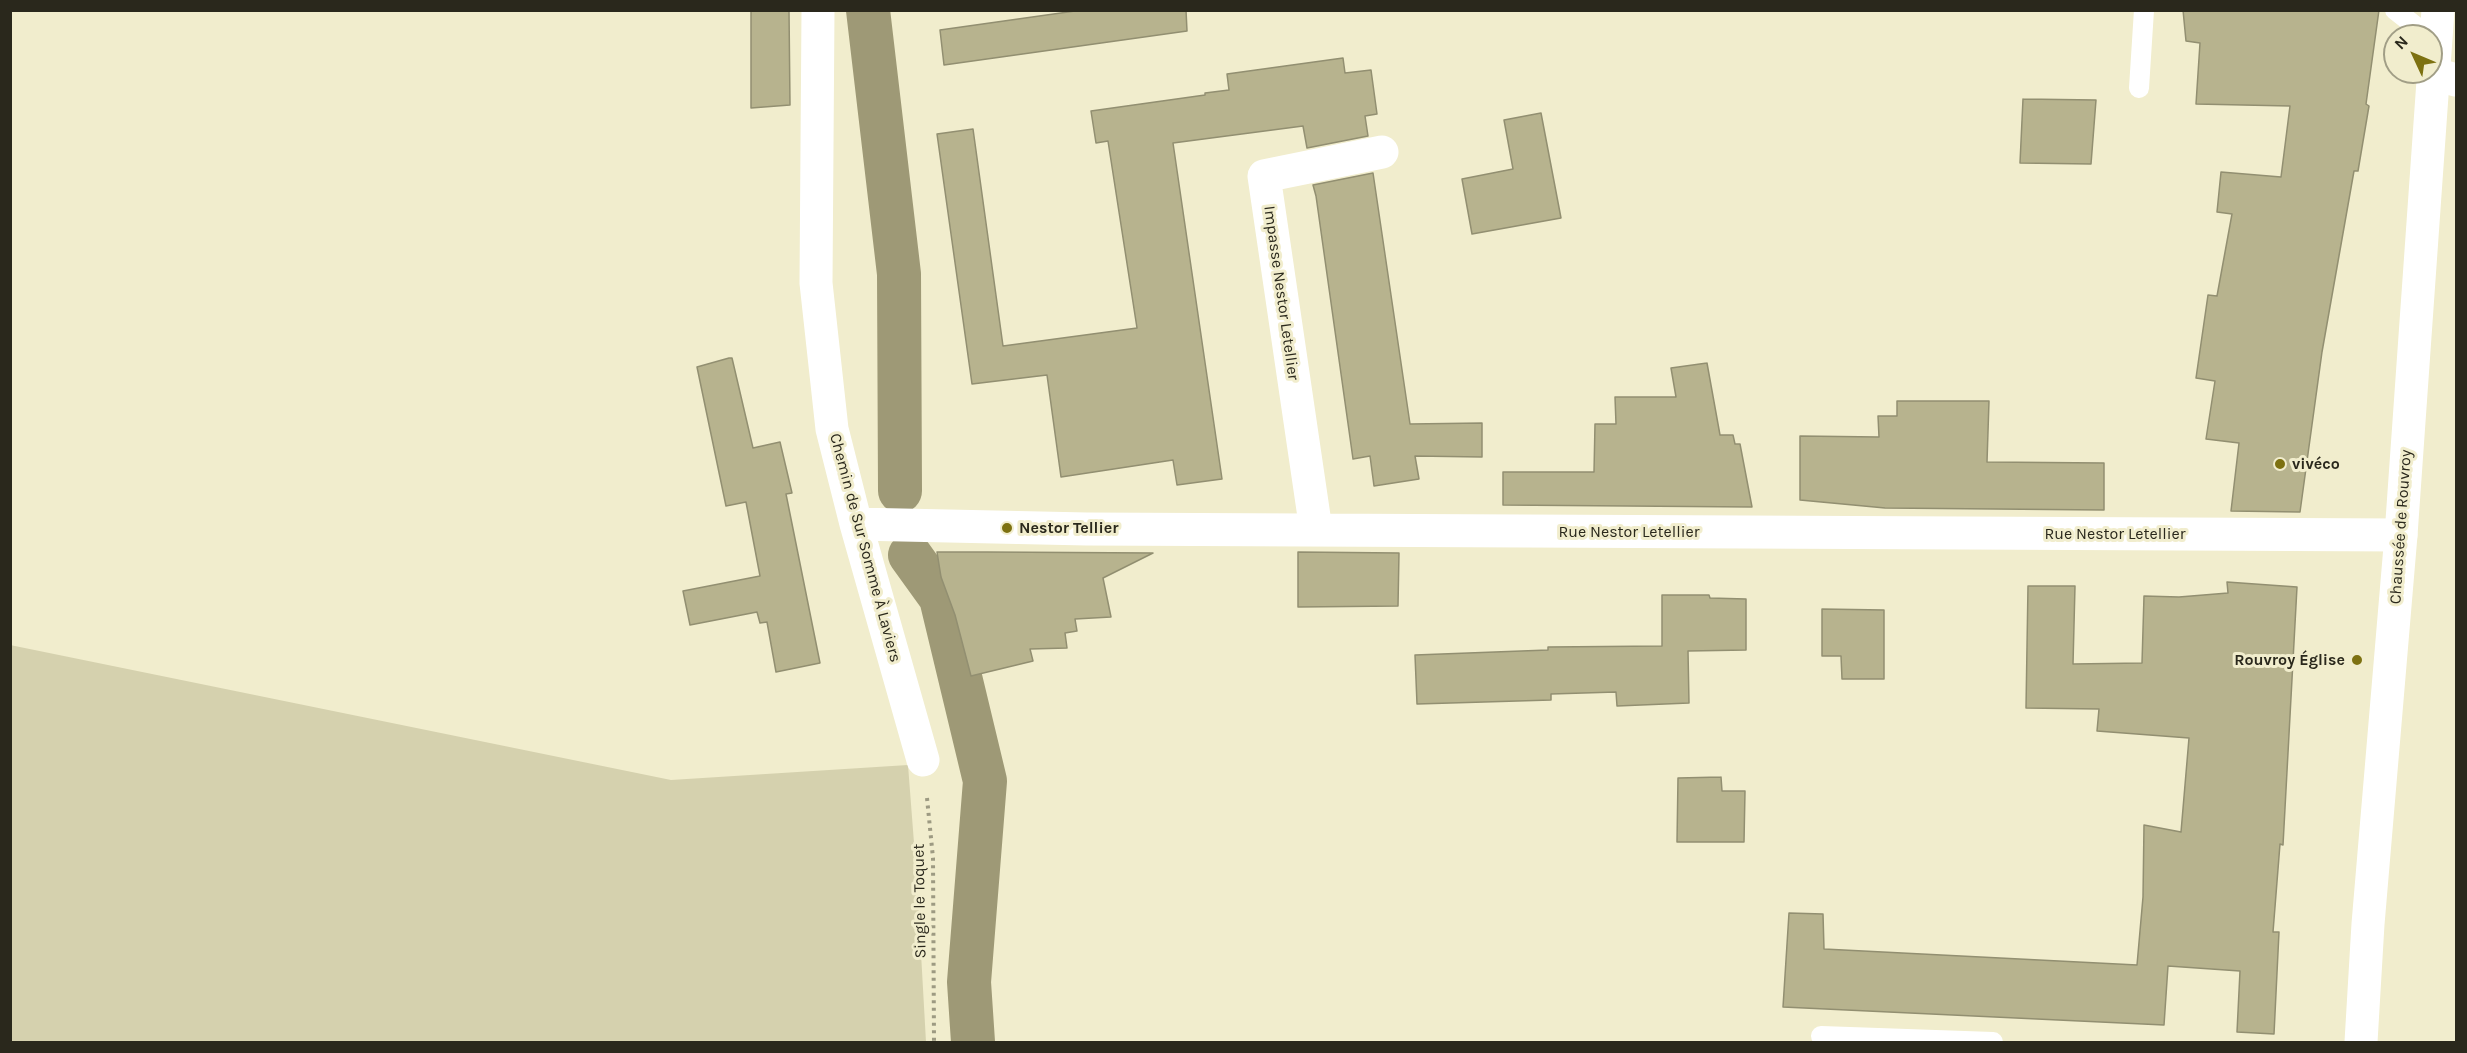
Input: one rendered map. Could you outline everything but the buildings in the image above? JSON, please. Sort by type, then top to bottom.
[{"type":"street","name":"Chemin de Sur Somme À Laviers","points":[[818,10],[816,283],[832,429],[856,524],[923,760]]},
{"type":"street","name":"Chaussée de Rouvroy","points":[[2361,1042],[2369,912],[2401,535],[2434,84]]},
{"type":"street","name":"Impasse Nestor Letellier","points":[[1316,530],[1264,176],[1382,152]]},
{"type":"street","name":"Rue Nestor Letellier","points":[[856,524],[1076,529],[2401,535]]},
{"type":"lane","points":[[2139,88],[2144,10]]},
{"type":"lane","points":[[2395,10],[2413,24]]},
{"type":"lane","points":[[1821,1036],[1994,1042]]},
{"type":"path","name":"Single le Toquet","points":[[923,760],[933,858],[934,1042]]},
{"type":"shaded area","points":[[10,645],[671,780],[908,765],[926,1042],[11,1042]]},
{"type":"waterway","points":[[868,10],[899,274],[900,491]]},
{"type":"waterway","points":[[910,555],[941,598],[985,781],[969,982],[973,1042]]},
{"type":"place","name":"vivéco","points":[[2280,464]]},
{"type":"place","name":"Nestor Tellier","points":[[1007,528]]},
{"type":"place","name":"Rouvroy Église","points":[[2357,660]]}]
